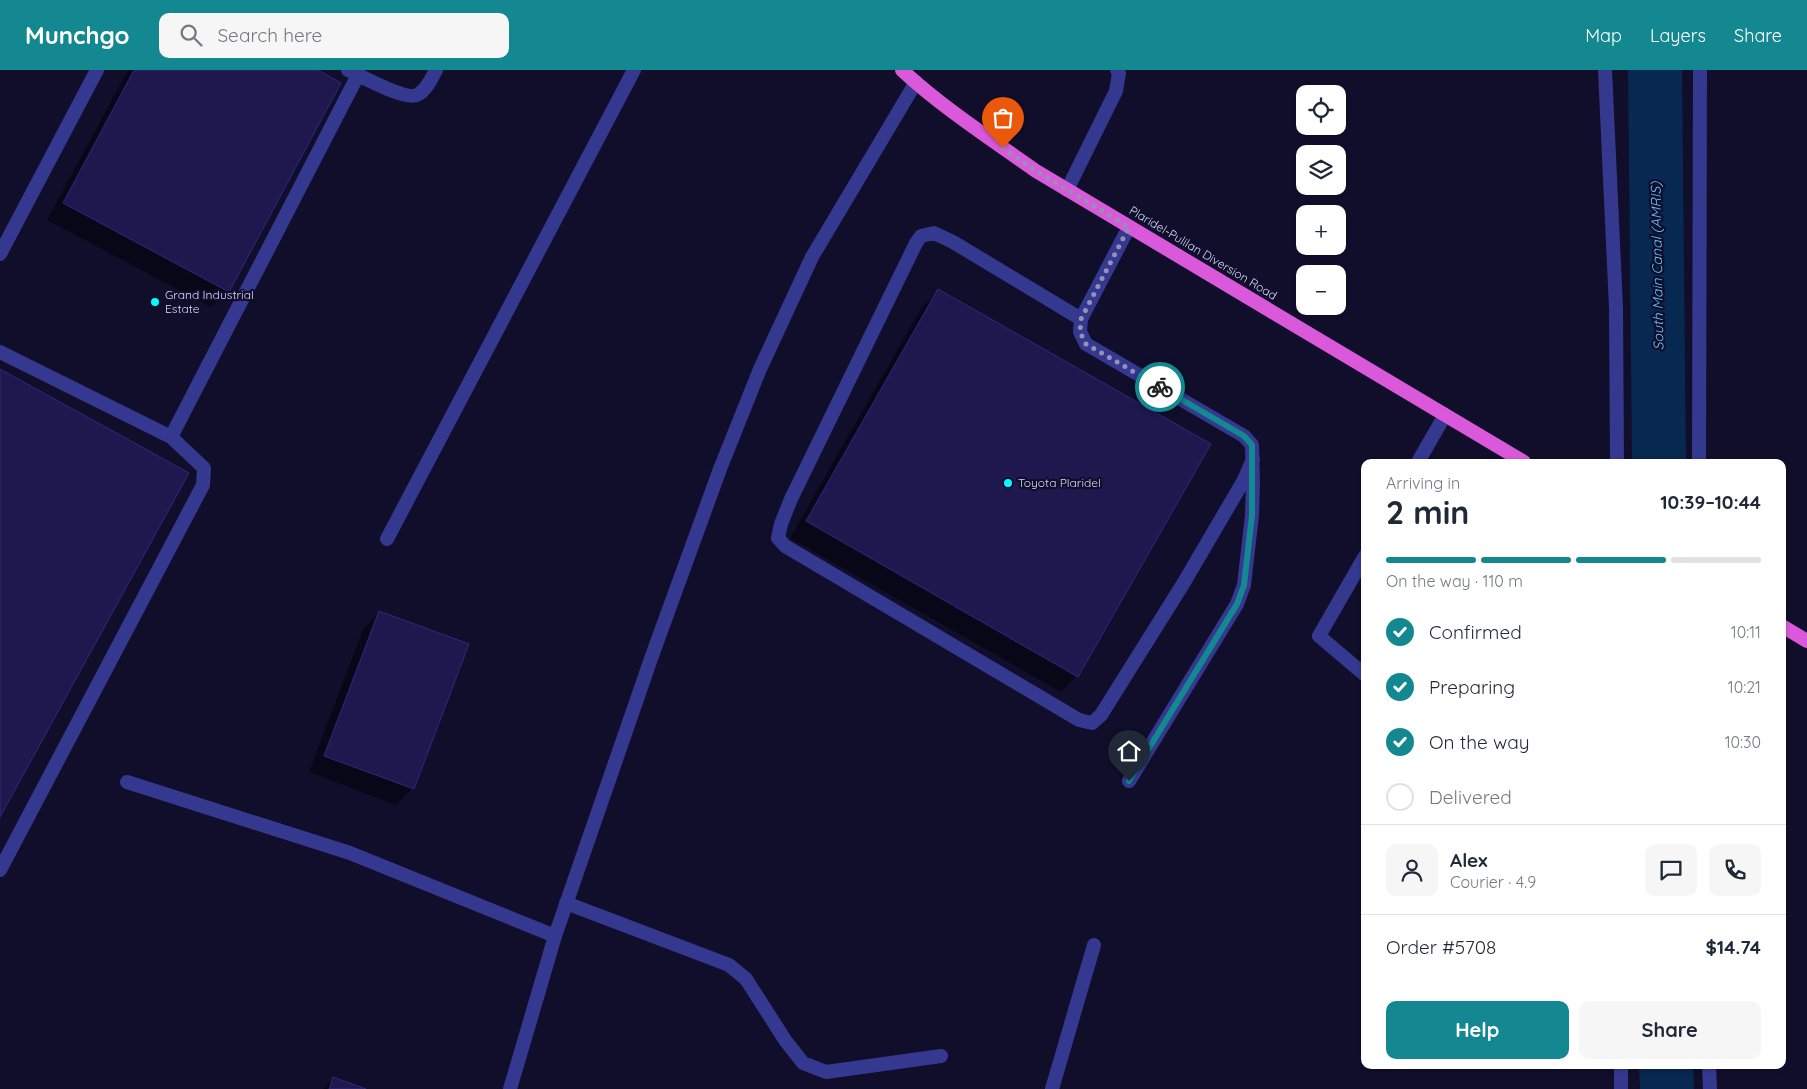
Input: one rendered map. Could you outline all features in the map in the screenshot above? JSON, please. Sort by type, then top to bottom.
[{"type":"highway","name":"Plaridel-Pulilan Diversion Road","points":[[902,70],[1036,171],[1519,459]]},
{"type":"highway","points":[[1786,628],[1807,641]]},
{"type":"street","points":[[0,254],[97,70]]},
{"type":"street","points":[[171,437],[353,73],[409,97],[418,95],[431,81],[436,70]]},
{"type":"street","points":[[387,539],[634,70]]},
{"type":"street","points":[[1067,190],[1116,91],[1119,73],[1117,70]]},
{"type":"street","points":[[1605,70],[1616,308],[1617,459]]},
{"type":"street","points":[[1699,459],[1700,70]]},
{"type":"street","points":[[510,1089],[566,903],[653,653],[720,469],[760,369],[812,257],[916,82]]},
{"type":"street","points":[[1129,227],[1081,319],[1080,332],[1086,344],[1244,436],[1252,445],[1253,459],[1252,515],[1244,585],[1237,604],[1129,781]]},
{"type":"street","points":[[1081,319],[953,242],[934,233],[921,236],[790,499],[778,538],[785,546],[1062,710],[1079,720],[1092,723],[1101,715],[1183,584],[1244,480],[1253,459]]},
{"type":"street","points":[[0,352],[171,437],[204,468],[203,486],[0,870]]},
{"type":"street","points":[[1420,459],[1445,416]]},
{"type":"street","points":[[1361,563],[1319,636],[1361,672]]},
{"type":"street","points":[[127,782],[350,853],[555,936]]},
{"type":"street","points":[[566,903],[729,965],[746,979],[785,1040],[804,1063],[826,1072],[941,1056]]},
{"type":"street","points":[[1052,1089],[1094,945]]},
{"type":"street","points":[[1621,1069],[1621,1089]]},
{"type":"street","points":[[1709,1069],[1710,1089]]},
{"type":"building","points":[[134,70],[318,70],[341,83],[229,292],[63,203]]},
{"type":"building","name":"Toyota Plaridel","points":[[938,289],[1211,444],[1078,677],[806,521]]},
{"type":"building","points":[[0,369],[189,473],[0,817]]},
{"type":"building","points":[[379,611],[469,644],[414,789],[324,756]]},
{"type":"building","points":[[333,1077],[366,1089],[329,1089]]},
{"type":"waterway","name":"South Main Canal (AMRIS)","points":[[1655,70],[1659,459]]},
{"type":"waterway","name":"South Main Canal (AMRIS)","points":[[1666,1069],[1667,1089]]},
{"type":"way so far","points":[[1003,148],[1036,171],[1129,227],[1081,319],[1080,332],[1086,344],[1160,387]]},
{"type":"place","name":"Grand Industrial Estate","points":[[155,302]]},
{"type":"place","name":"Toyota Plaridel","points":[[1008,483]]},
{"type":"route","points":[[1129,781],[1237,604],[1244,585],[1252,515],[1252,445],[1244,436],[1160,387]]}]
